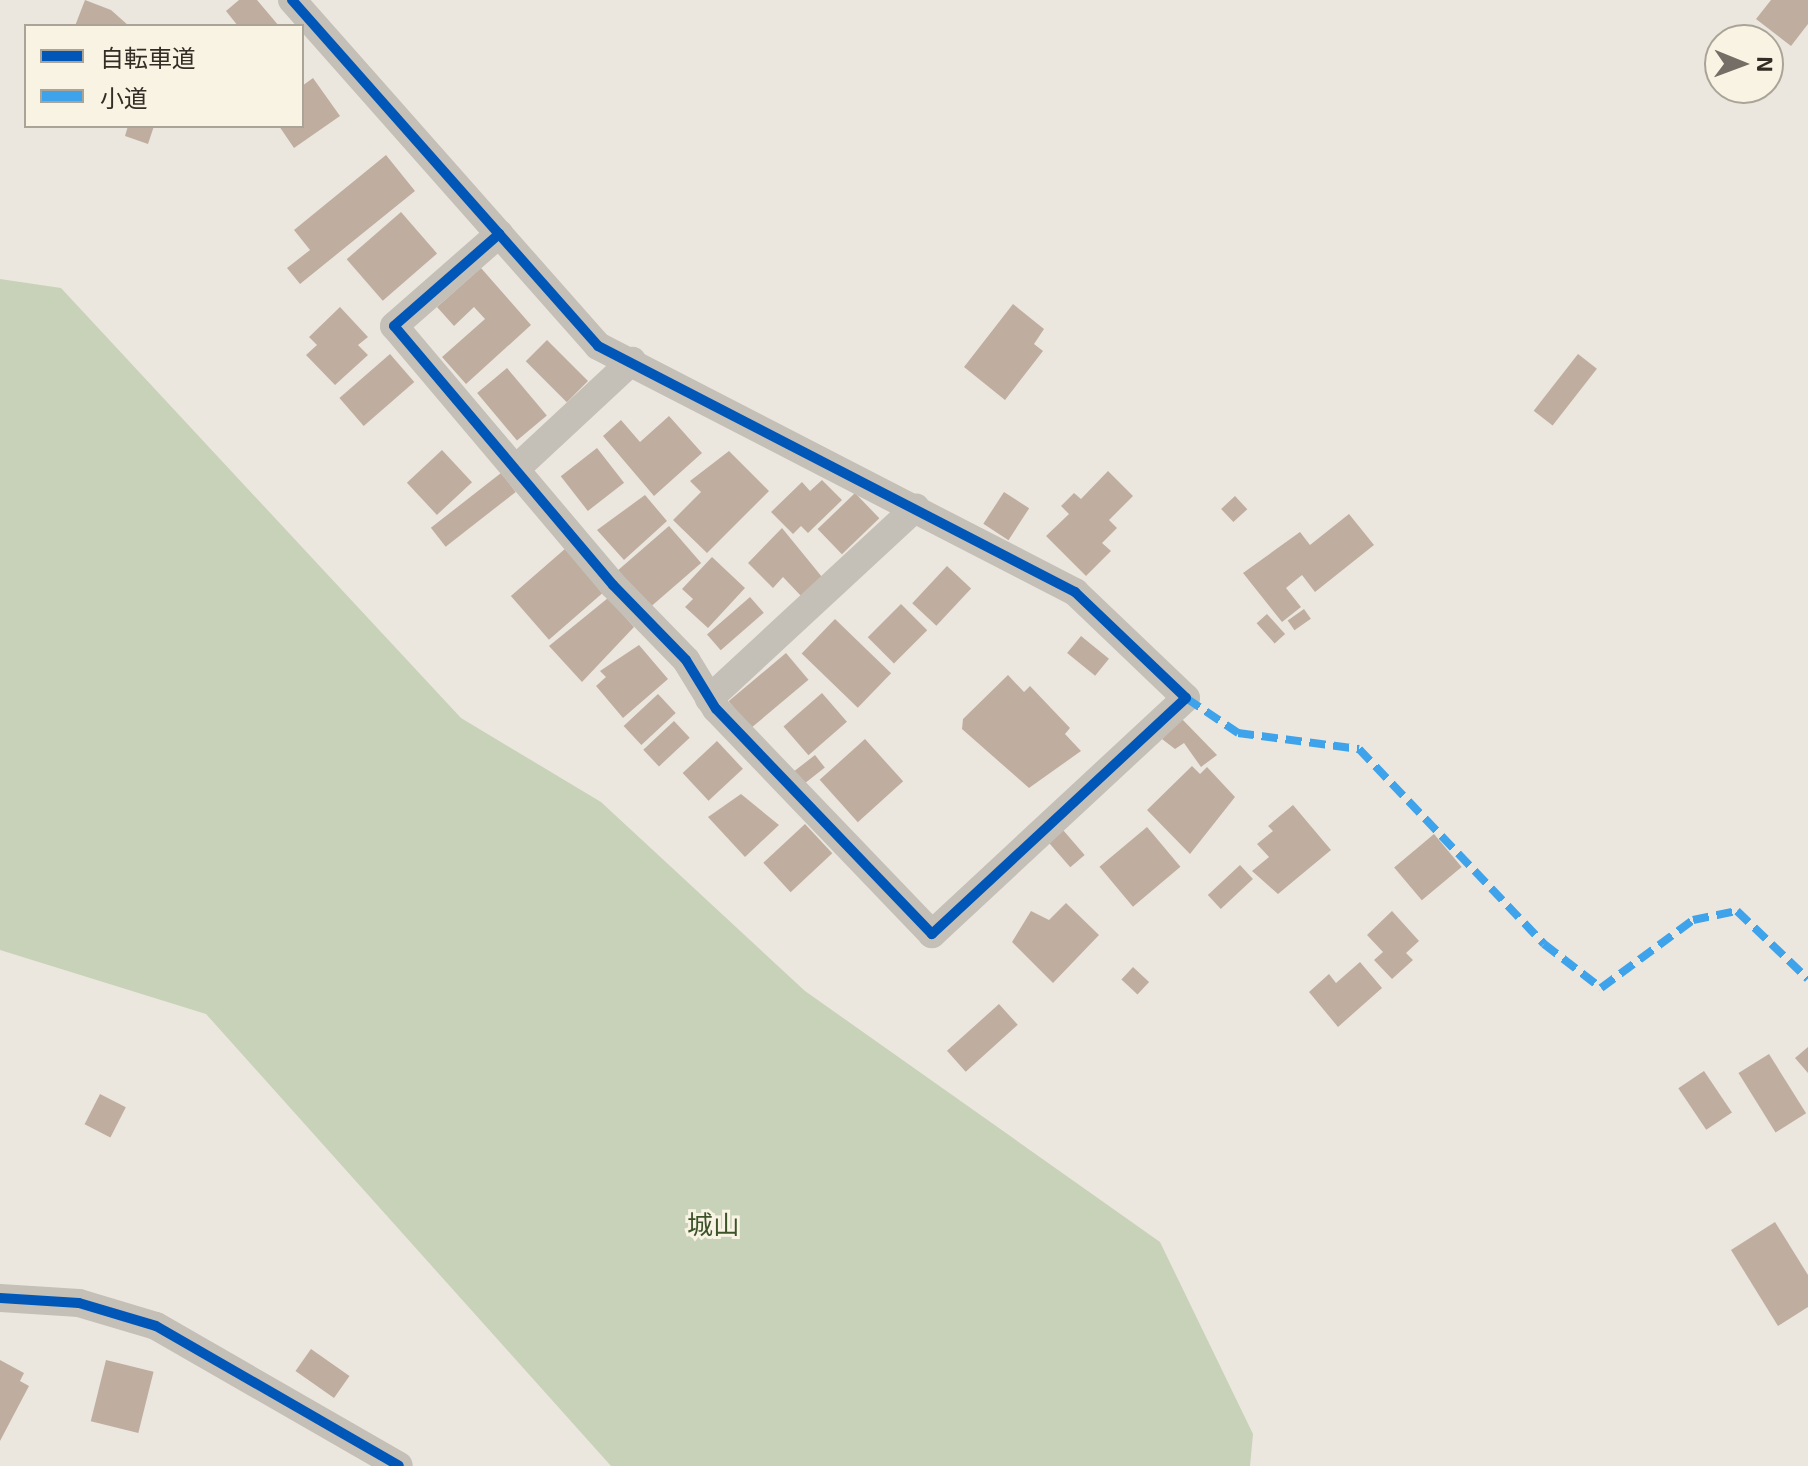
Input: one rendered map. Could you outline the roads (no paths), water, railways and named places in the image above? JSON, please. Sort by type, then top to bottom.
[{"type":"street","points":[[292,0],[499,234],[598,346],[916,507],[1075,592],[1186,698],[932,934],[709,699],[686,660],[613,585],[518,467],[394,326],[499,234]]},
{"type":"street","points":[[518,467],[632,361]]},
{"type":"street","points":[[709,699],[916,507]]},
{"type":"street","points":[[0,1298],[79,1303],[156,1326],[399,1466]]},
{"type":"park label","name":"城山","points":[[713,1224]]}]
